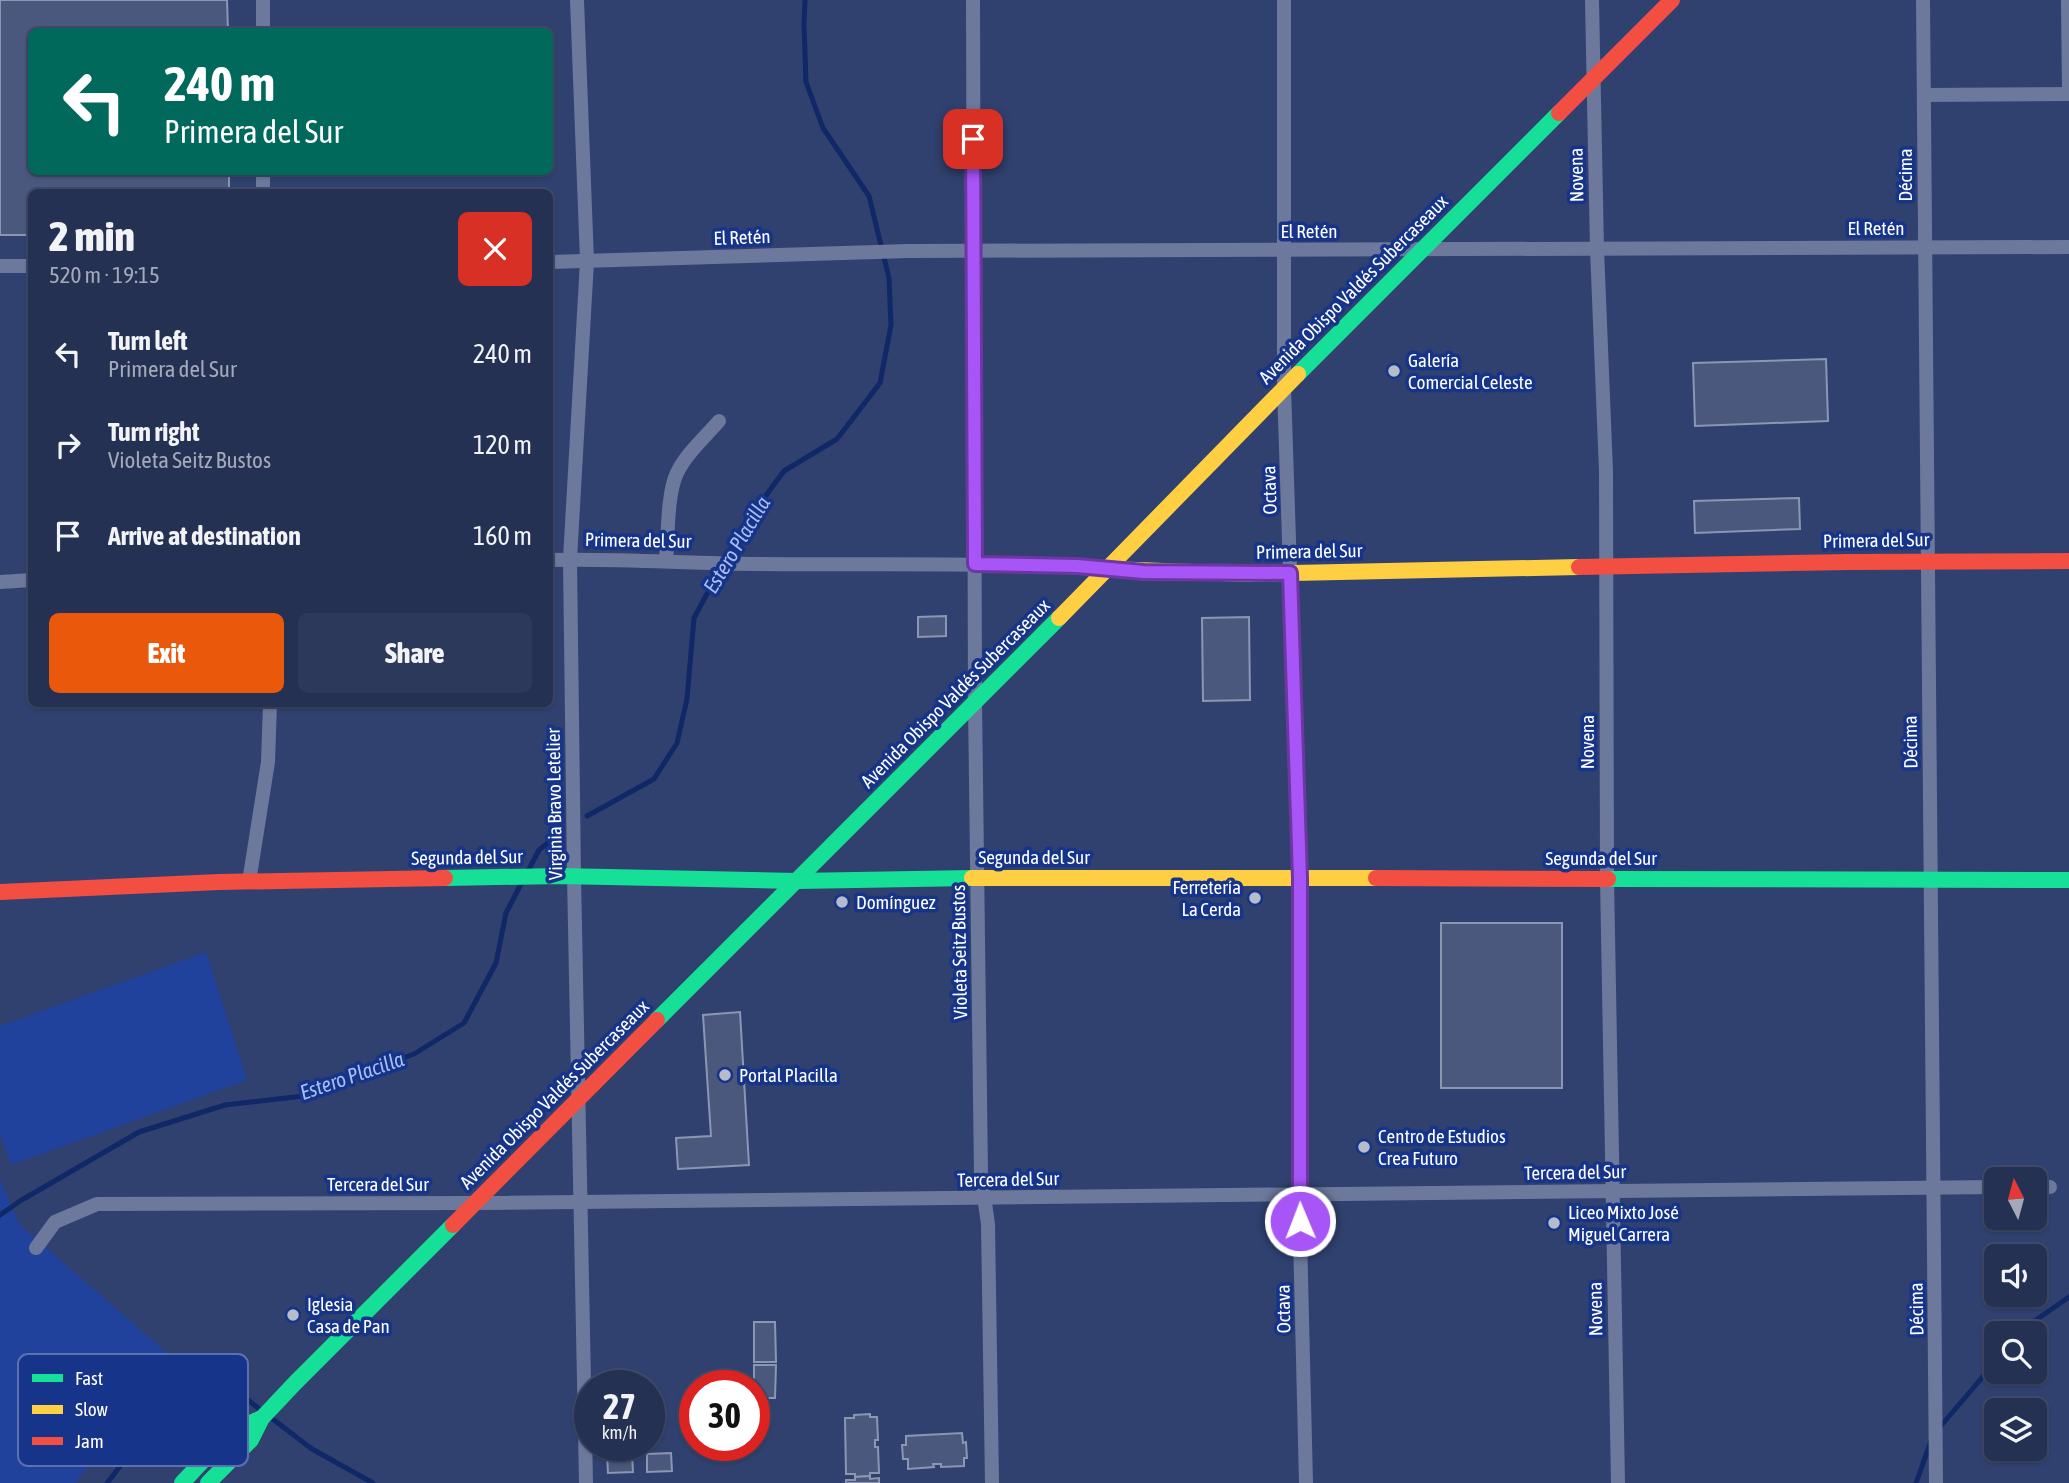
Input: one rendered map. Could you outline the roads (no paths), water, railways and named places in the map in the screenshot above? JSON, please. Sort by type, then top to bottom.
[{"type":"street","points":[[262,0],[262,28]]},
{"type":"street","name":"Virginia Bravo Letelier","points":[[577,0],[586,261],[570,559],[567,876],[579,1098],[586,1483]]},
{"type":"street","name":"Violeta Seitz Bustos","points":[[973,0],[975,702],[981,1175],[988,1224],[992,1483]]},
{"type":"street","name":"Octava","points":[[1284,0],[1284,387],[1300,878],[1299,1195],[1307,1483]]},
{"type":"street","name":"Novena","points":[[1592,0],[1597,248],[1606,471],[1607,878],[1618,1483]]},
{"type":"street","name":"Avenida Obispo Valdés Subercaseaux","points":[[262,1418],[1108,569],[1284,387],[1672,0]]},
{"type":"street","name":"Décima","points":[[1923,0],[1936,1483]]},
{"type":"street","points":[[1924,95],[2069,93],[2068,0]]},
{"type":"street","name":"El Retén","points":[[553,262],[908,251],[2069,247]]},
{"type":"street","points":[[0,266],[28,266]]},
{"type":"street","points":[[666,561],[673,486],[677,473],[719,421]]},
{"type":"street","name":"Primera del Sur","points":[[553,559],[759,564],[975,564],[1077,566],[1144,572],[1290,573],[1928,559],[2069,561]]},
{"type":"street","points":[[0,582],[28,580]]},
{"type":"street","points":[[248,882],[268,762],[270,707]]},
{"type":"street","name":"Segunda del Sur","points":[[0,891],[248,882],[567,876],[797,881],[978,878],[2069,880]]},
{"type":"street","name":"Tercera del Sur","points":[[36,1248],[55,1222],[97,1204],[475,1203],[1984,1187]]},
{"type":"street","points":[[248,1422],[262,1418]]},
{"type":"street","points":[[248,1443],[262,1418]]},
{"type":"street","points":[[182,1483],[199,1466]]},
{"type":"street","points":[[208,1483],[225,1466]]},
{"type":"waterway","name":"Estero Placilla","points":[[587,816],[654,779],[677,743],[687,699],[694,618],[744,525],[784,471],[837,439],[880,383],[891,325],[889,278],[869,196],[823,128],[806,82],[805,0]]},
{"type":"waterway","name":"Estero Placilla","points":[[528,871],[539,850],[559,834]]},
{"type":"waterway","name":"Estero Placilla","points":[[0,1215],[139,1132],[225,1105],[303,1096],[414,1054],[464,1023],[496,963],[506,913],[522,882]]},
{"type":"waterway","points":[[2034,1321],[2069,1297]]},
{"type":"waterway","points":[[1940,1427],[1984,1375]]},
{"type":"waterway","points":[[248,1400],[262,1411]]},
{"type":"waterway","points":[[270,1417],[312,1449],[373,1483]]},
{"type":"waterway","points":[[1916,1483],[1931,1441]]},
{"type":"waterway","points":[[107,1483],[120,1466]]},
{"type":"place","name":"Galería Comercial Celeste","points":[[1394,371]]},
{"type":"place","name":"Ferretería La Cerda","points":[[1255,898]]},
{"type":"place","name":"Domínguez","points":[[842,902]]},
{"type":"place","name":"Portal Placilla","points":[[725,1075]]},
{"type":"place","name":"Centro de Estudios Crea Futuro","points":[[1364,1147]]},
{"type":"place","name":"Liceo Mixto José Miguel Carrera","points":[[1554,1223]]},
{"type":"place","name":"Iglesia Casa de Pan","points":[[293,1315]]}]
